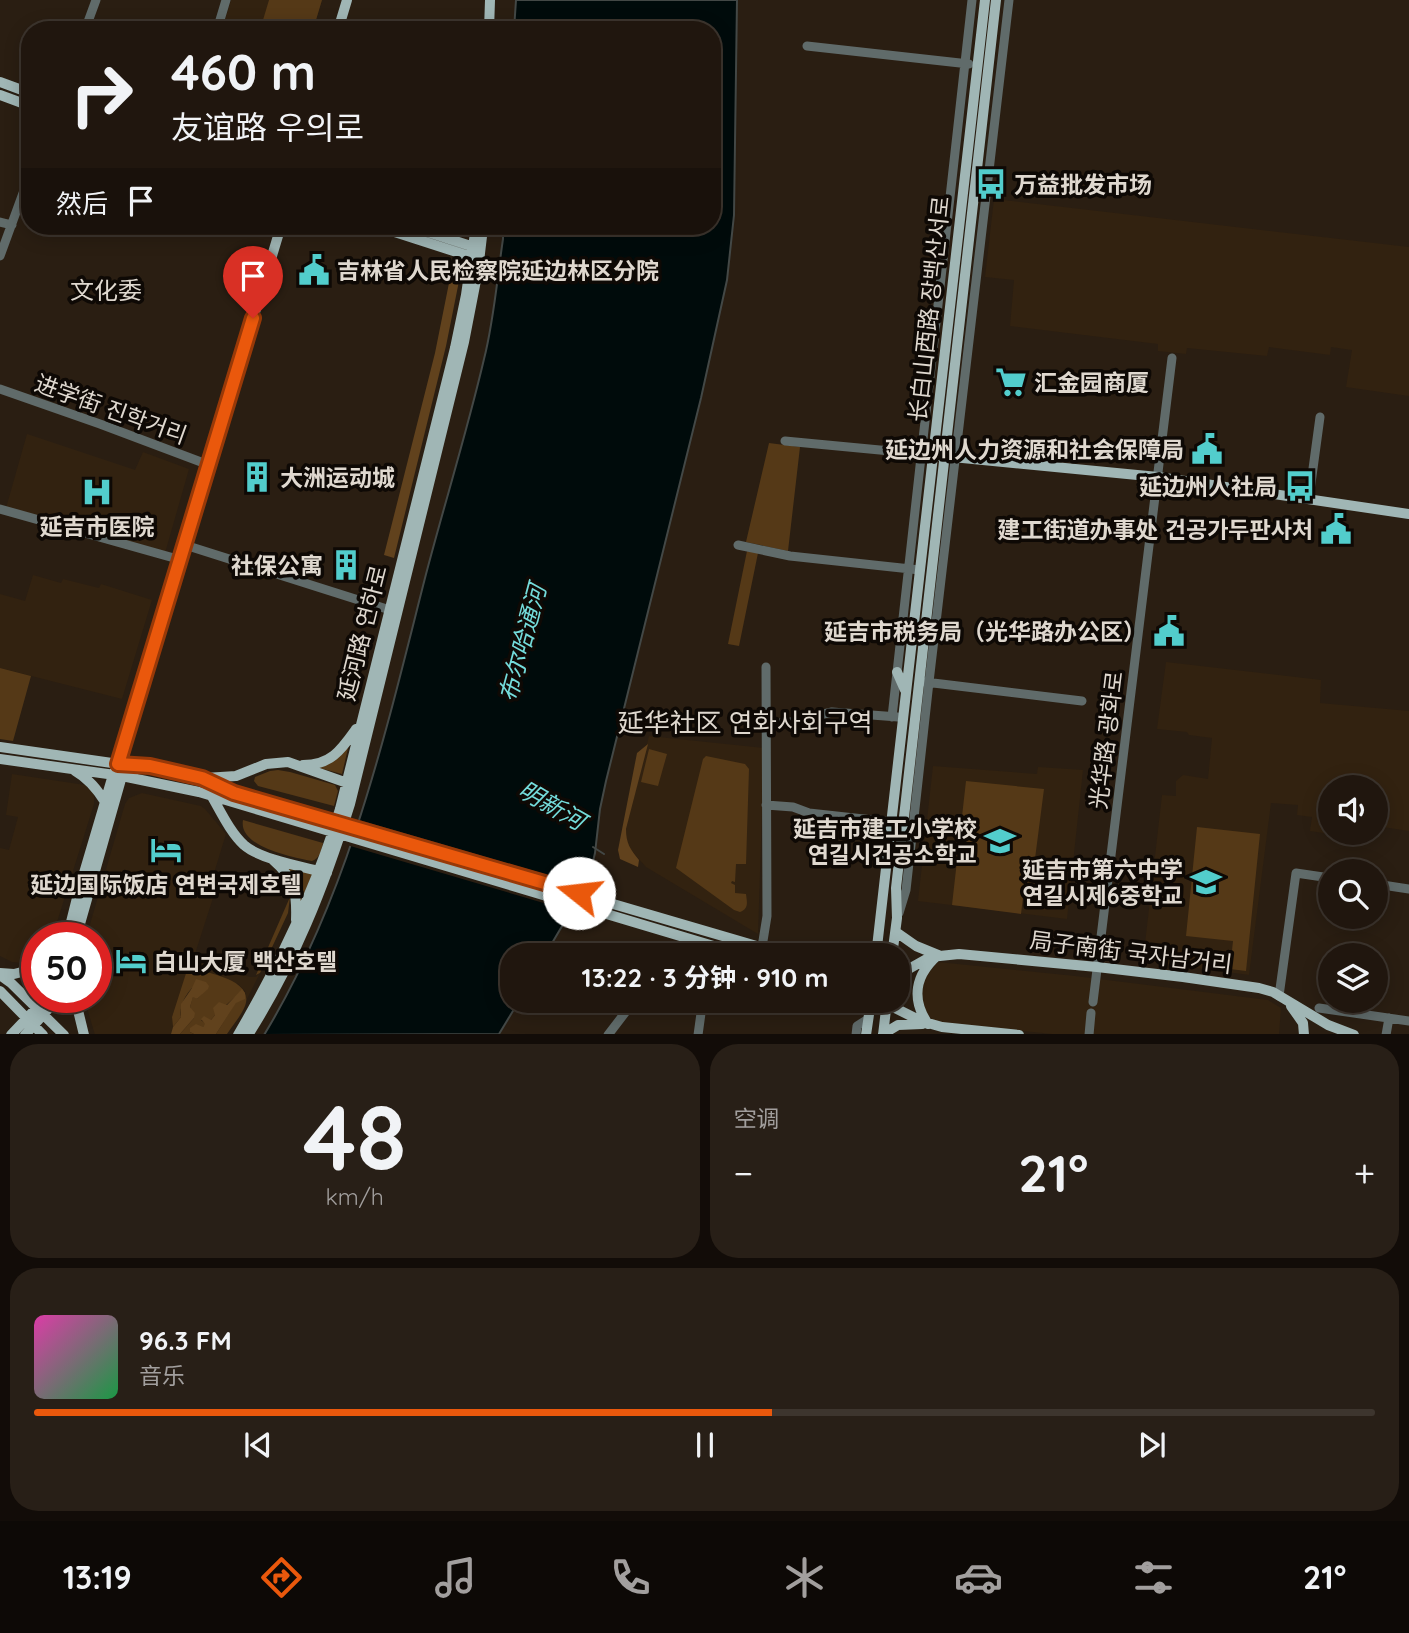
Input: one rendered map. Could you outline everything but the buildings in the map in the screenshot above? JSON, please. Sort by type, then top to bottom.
[{"type":"main road","points":[[341,21],[347,0]]},
{"type":"main road","points":[[489,21],[490,0]]},
{"type":"main road","points":[[496,21],[497,0]]},
{"type":"main road","name":"长白山西路 장백산서로","points":[[894,943],[897,918],[896,888],[924,682],[977,64],[985,0]]},
{"type":"main road","name":"长白山西路 장백산서로","points":[[877,943],[891,822],[897,717],[906,692],[914,569],[945,456],[996,0]]},
{"type":"main road","points":[[0,82],[21,90]]},
{"type":"main road","points":[[0,95],[21,103]]},
{"type":"main road","points":[[276,235],[277,240]]},
{"type":"main road","points":[[80,922],[118,772],[278,235]]},
{"type":"main road","points":[[409,235],[475,253]]},
{"type":"main road","points":[[431,235],[475,253]]},
{"type":"main road","name":"延河路 연하로","points":[[248,1034],[298,944],[325,870],[350,786],[462,351],[476,235]]},
{"type":"main road","name":"延河路 연하로","points":[[350,786],[361,723],[481,235]]},
{"type":"main road","points":[[922,454],[1158,477],[1409,514]]},
{"type":"main road","points":[[897,672],[906,692]]},
{"type":"main road","points":[[0,759],[118,772],[150,766],[202,778],[236,776],[271,763],[319,763],[344,747],[361,723]]},
{"type":"main road","points":[[0,747],[118,772],[211,796],[234,798],[603,906],[746,943]]},
{"type":"main road","points":[[297,764],[350,786]]},
{"type":"main road","points":[[69,768],[88,779],[105,802]]},
{"type":"main road","points":[[325,870],[253,845],[243,836],[231,812],[234,786],[239,781],[272,768],[289,768],[350,786]]},
{"type":"main road","points":[[71,922],[105,802],[118,772]]},
{"type":"main road","points":[[202,778],[234,798]]},
{"type":"main road","points":[[211,796],[240,841],[251,850],[325,870]]},
{"type":"main road","points":[[270,857],[293,883],[296,926]]},
{"type":"main road","name":"延河路 연하로","points":[[239,1034],[325,870]]},
{"type":"main road","points":[[603,906],[700,943]]},
{"type":"main road","points":[[895,932],[916,946],[938,955],[923,973],[917,991],[919,1007],[928,1024]]},
{"type":"main road","name":"局子南街 국자남거리","points":[[910,968],[930,957],[959,954],[1097,967],[1259,988],[1273,992],[1328,1025],[1354,1034]]},
{"type":"main road","points":[[0,974],[21,972]]},
{"type":"main road","points":[[0,974],[21,993]]},
{"type":"main road","points":[[0,991],[43,1034]]},
{"type":"main road","points":[[1289,1002],[1303,1023],[1304,1034]]},
{"type":"main road","points":[[10,1034],[38,1013]]},
{"type":"main road","points":[[42,1013],[64,1034]]},
{"type":"main road","points":[[79,1013],[84,1034]]},
{"type":"main road","points":[[866,1034],[869,1013]]},
{"type":"main road","points":[[884,1013],[883,1034],[903,1024],[928,1024],[1018,1034]]},
{"type":"main road","points":[[906,1013],[928,1024]]},
{"type":"main road","points":[[25,1034],[30,1021]]},
{"type":"street","points":[[88,21],[96,0]]},
{"type":"street","points":[[220,21],[226,0]]},
{"type":"street","name":"长白山西路 장백산서로","points":[[897,717],[897,672],[914,569],[922,454],[972,0]]},
{"type":"street","name":"长白山西路 장백산서로","points":[[945,456],[1009,0]]},
{"type":"street","points":[[807,46],[977,64]]},
{"type":"street","points":[[0,256],[21,200]]},
{"type":"street","points":[[0,222],[12,225]]},
{"type":"street","name":"光华路 광화로","points":[[1093,1002],[1172,358]]},
{"type":"street","name":"进学街 진학거리","points":[[1,391],[209,465]]},
{"type":"street","points":[[1309,498],[1320,417]]},
{"type":"street","points":[[785,441],[922,454]]},
{"type":"street","points":[[0,509],[181,560]]},
{"type":"street","points":[[185,545],[390,610]]},
{"type":"street","points":[[738,545],[790,556],[914,569]]},
{"type":"street","points":[[763,943],[766,916],[766,667]]},
{"type":"street","points":[[924,682],[1082,701]]},
{"type":"street","points":[[766,723],[786,723],[832,712],[897,717]]},
{"type":"street","points":[[766,805],[793,807],[809,813],[891,822]]},
{"type":"street","points":[[1279,996],[1296,873],[1318,876]]},
{"type":"street","points":[[1388,886],[1409,889]]},
{"type":"street","points":[[608,1034],[625,1013]]},
{"type":"street","points":[[698,1034],[701,1013]]},
{"type":"street","points":[[1089,1034],[1091,1013]]},
{"type":"street","points":[[1354,1013],[1409,1021]]},
{"type":"street","points":[[856,1034],[857,1026],[868,1018]]},
{"type":"street","points":[[1386,1034],[1389,1018]]},
{"type":"shaded area","points":[[231,0],[322,0],[316,21],[225,21]]},
{"type":"shaded area","points":[[269,0],[322,0],[316,21],[263,21]]},
{"type":"shaded area","points":[[994,199],[1409,247],[1409,396],[1346,387],[1352,350],[1331,347],[1330,355],[1269,347],[1267,356],[1187,348],[1186,354],[1158,351],[1158,344],[1010,326],[1014,280],[985,277]]},
{"type":"shaded area","points":[[460,267],[446,346],[394,558],[384,555],[435,353],[451,273]]},
{"type":"shaded area","name":"延吉市医院","points":[[27,434],[135,470],[143,452],[189,469],[165,553],[6,508]]},
{"type":"shaded area","points":[[769,443],[800,447],[788,551],[746,542]]},
{"type":"shaded area","points":[[747,551],[758,553],[739,646],[728,644]]},
{"type":"shaded area","points":[[33,575],[61,583],[63,579],[99,588],[101,584],[152,600],[122,699],[0,668],[0,594],[25,601]]},
{"type":"shaded area","points":[[1166,662],[1321,680],[1320,703],[1409,711],[1409,831],[1388,828],[1388,775],[1318,775],[1318,832],[1310,831],[1312,817],[1297,815],[1298,805],[1271,803],[1249,975],[1143,961],[1162,795],[1176,796],[1176,781],[1183,775],[1208,779],[1212,738],[1157,729]]},
{"type":"shaded area","points":[[0,668],[31,676],[13,741],[0,739]]},
{"type":"shaded area","points":[[649,736],[764,748],[758,934],[646,867],[629,848],[626,829]]},
{"type":"shaded area","points":[[349,744],[342,774],[312,766]]},
{"type":"shaded area","points":[[648,744],[626,829],[629,846],[639,860],[638,867],[620,859],[618,850],[637,753]]},
{"type":"shaded area","points":[[649,749],[667,754],[658,786],[641,782]]},
{"type":"shaded area","points":[[706,756],[745,764],[749,769],[746,864],[736,864],[735,882],[731,883],[735,885],[735,893],[746,894],[746,907],[740,912],[676,868],[703,759]]},
{"type":"shaded area","name":"延吉市建工小学校 연길시건공소학교","points":[[933,766],[1037,774],[1038,767],[1083,770],[1067,919],[918,901]]},
{"type":"shaded area","points":[[278,770],[335,785],[338,791],[334,806],[258,786],[254,781],[255,777]]},
{"type":"shaded area","points":[[12,774],[85,785],[94,794],[94,804],[57,922],[21,922],[21,963],[0,956],[0,848],[9,850],[18,817],[6,815]]},
{"type":"shaded area","points":[[966,781],[1044,789],[1032,882],[1023,897],[1021,914],[952,905]]},
{"type":"shaded area","points":[[142,793],[201,806],[226,834],[207,896],[213,898],[193,960],[250,977],[256,977],[260,973],[246,1001],[245,991],[238,984],[188,968],[172,1017],[171,1034],[95,1034],[88,1013],[112,1013],[112,922],[91,922],[129,798]]},
{"type":"shaded area","points":[[243,820],[323,843],[320,854],[312,861],[268,849],[249,837]]},
{"type":"shaded area","points":[[1197,827],[1260,834],[1246,971],[1230,969],[1233,941],[1186,936]]},
{"type":"shaded area","points":[[284,864],[313,872],[300,904]]},
{"type":"shaded area","points":[[290,897],[288,913],[260,973],[256,975]]},
{"type":"shaded area","points":[[938,962],[1268,1000],[1281,1008],[1279,1034],[1052,1034],[934,1022],[924,1007],[921,990],[927,974]]},
{"type":"shaded area","points":[[188,967],[227,979],[243,989],[245,1006],[227,1034],[216,1034],[236,1002],[235,997],[211,1020],[201,1020],[206,1024],[190,1032],[194,1034],[180,1034],[194,1018],[190,1007],[193,996],[197,999],[202,994],[192,988],[183,1001],[181,1017],[173,1027],[172,1017]]},
{"type":"shaded area","points":[[196,979],[206,982],[208,989],[197,999],[193,997],[190,1007],[195,1013],[194,1018],[180,1034],[171,1034],[181,1017],[181,1004]]},
{"type":"shaded area","points":[[242,989],[245,999],[236,1003],[216,1034],[190,1032],[190,1028],[196,1024],[203,1027],[205,1024],[201,1019],[204,1016],[211,1020],[215,1015],[213,1008],[219,1002],[227,1005]]},
{"type":"water","name":"布尔哈通河","points":[[516,0],[737,0],[734,215],[727,280],[701,398],[606,781],[588,882],[552,943],[500,943],[500,1013],[512,1013],[499,1034],[265,1034],[294,982],[319,927],[342,870],[379,755],[484,359],[503,235],[721,235],[721,21],[515,21]]},
{"type":"pier","points":[[356,819],[589,887],[574,912],[347,845]]},
{"type":"waterway","name":"明新河","points":[[593,847],[604,854]]},
{"type":"place","name":"万益批发市场","points":[[991,184]]},
{"type":"place","name":"吉林省人民检察院延边林区分院","points":[[314,270]]},
{"type":"place","name":"汇金园商厦","points":[[1011,382]]},
{"type":"place","name":"延边州人力资源和社会保障局","points":[[1207,449]]},
{"type":"place","name":"大洲运动城","points":[[257,477]]},
{"type":"place","name":"延边州人社局","points":[[1300,486]]},
{"type":"place","name":"延吉市医院","points":[[97,492]]},
{"type":"place","name":"建工街道办事处 건공가두판사처","points":[[1336,529]]},
{"type":"place","name":"社保公寓","points":[[346,565]]},
{"type":"place","name":"延吉市税务局（光华路办公区）","points":[[1169,631]]},
{"type":"place","name":"延吉市建工小学校 연길시건공소학교","points":[[1000,841]]},
{"type":"place","name":"延边国际饭店 연변국제호텔","points":[[166,850]]},
{"type":"place","name":"延吉市第六中学 연길시제6중학교","points":[[1206,882]]},
{"type":"place","name":"白山大厦 백산호텔","points":[[131,961]]},
{"type":"district","name":"文化委","points":[[106,290]]},
{"type":"district","name":"延华社区 연화사회구역","points":[[745,722]]},
{"type":"route","points":[[253,318],[118,764],[150,766],[202,778],[234,793],[579,893]]}]
